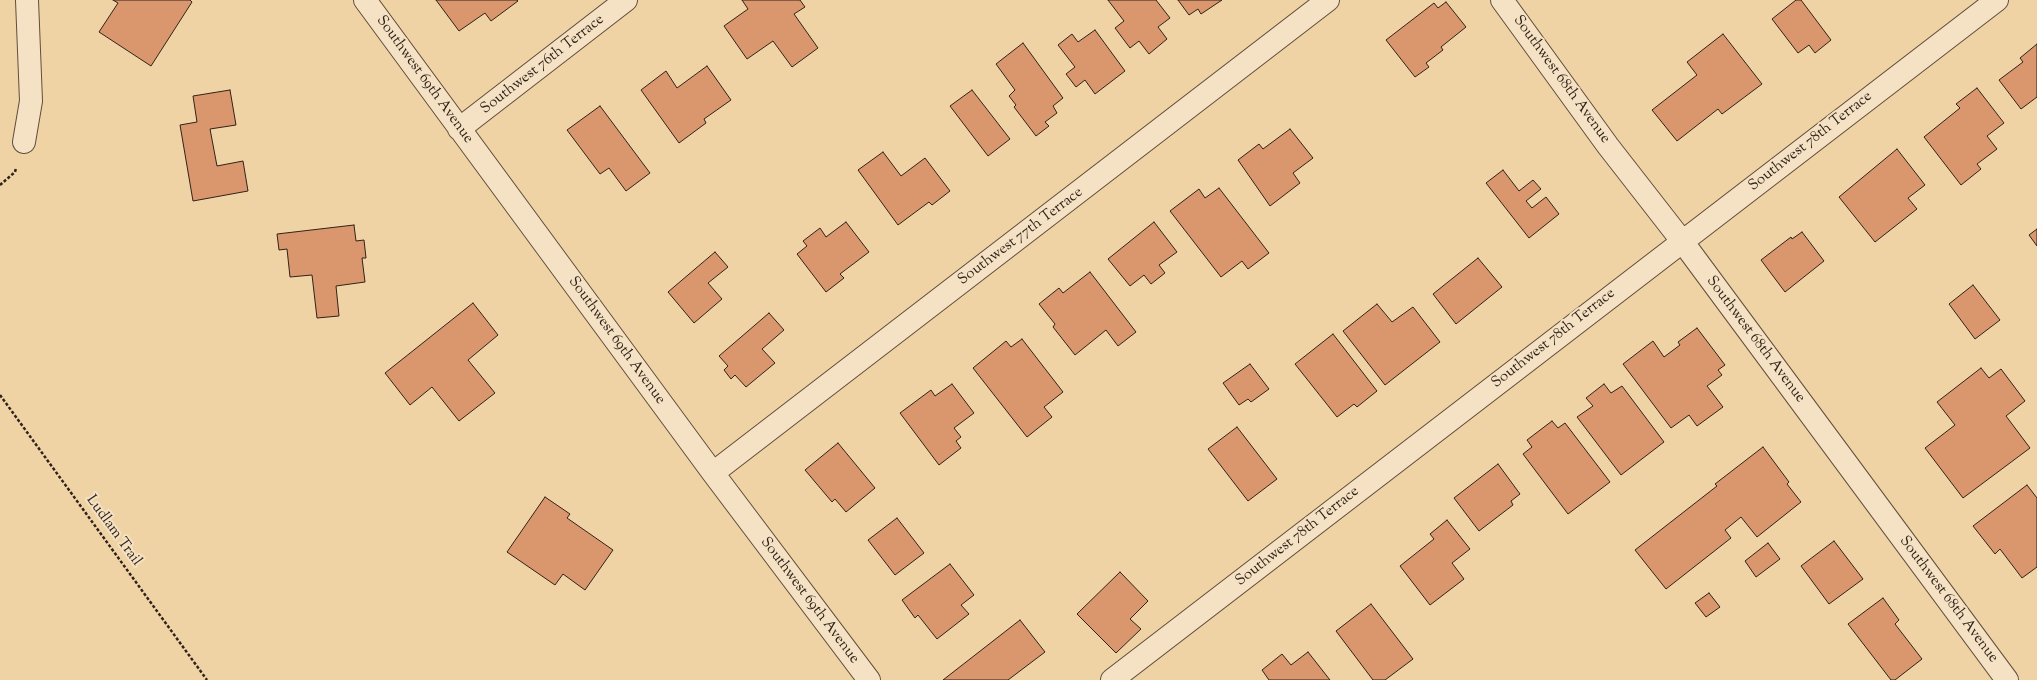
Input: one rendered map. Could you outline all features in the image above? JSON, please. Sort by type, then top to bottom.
[{"type":"street","points":[[24,142],[31,101],[27,0]]},
{"type":"street","name":"Southwest 69th Avenue","points":[[365,0],[713,473],[869,680]]},
{"type":"street","name":"Southwest 76th Terrace","points":[[459,129],[626,0]]},
{"type":"street","name":"Southwest 77th Terrace","points":[[713,473],[1328,0]]},
{"type":"street","name":"Southwest 68th Avenue","points":[[1502,0],[2008,680]]},
{"type":"street","name":"Southwest 78th Terrace","points":[[1112,680],[1997,0]]},
{"type":"path","name":"Ludlam Trail","points":[[0,395],[208,680]]},
{"type":"building","points":[[113,0],[190,0],[192,2],[151,66],[99,32],[118,3]]},
{"type":"building","points":[[436,0],[518,1],[491,21],[485,13],[459,31]]},
{"type":"building","points":[[742,0],[800,0],[805,7],[794,14],[818,48],[792,67],[773,41],[747,59],[724,26],[748,9]]},
{"type":"building","points":[[1108,0],[1156,0],[1170,18],[1158,27],[1167,39],[1149,54],[1139,41],[1130,48],[1115,28],[1124,21]]},
{"type":"building","points":[[1178,0],[1222,0],[1201,14],[1198,9],[1189,15]]},
{"type":"building","points":[[1796,0],[1801,0],[1831,40],[1815,53],[1809,45],[1798,53],[1772,19]]},
{"type":"building","points":[[1446,2],[1466,27],[1441,47],[1443,50],[1426,63],[1429,67],[1415,77],[1386,40],[1434,3],[1438,8]]},
{"type":"building","points":[[1095,30],[1125,71],[1095,94],[1085,80],[1076,87],[1066,74],[1075,67],[1058,45],[1072,34],[1078,42]]},
{"type":"building","points":[[1723,34],[1762,84],[1722,114],[1718,109],[1677,141],[1652,110],[1697,75],[1687,62]]},
{"type":"building","points":[[1023,43],[1063,98],[1053,106],[1057,113],[1045,122],[1049,126],[1036,136],[1014,107],[1016,105],[1009,96],[1015,90],[996,64]]},
{"type":"building","points":[[2037,44],[2037,97],[2021,109],[1999,80],[2023,62],[2020,58]]},
{"type":"building","points":[[707,66],[731,100],[704,119],[706,123],[679,143],[641,90],[666,71],[677,88]]},
{"type":"building","points":[[1977,88],[2004,123],[1987,136],[1997,149],[1977,164],[1981,169],[1961,185],[1924,137],[1960,108],[1956,104]]},
{"type":"building","points":[[230,90],[236,125],[210,129],[217,166],[243,161],[248,191],[193,201],[180,125],[197,122],[193,96]]},
{"type":"building","points":[[972,90],[1010,139],[988,156],[950,106]]},
{"type":"building","points":[[600,106],[650,173],[626,191],[609,168],[600,174],[567,130]]},
{"type":"building","points":[[1290,129],[1313,158],[1293,173],[1300,183],[1270,206],[1238,160],[1259,144],[1263,149]]},
{"type":"building","points":[[1897,149],[1925,185],[1908,198],[1917,209],[1875,242],[1839,197]]},
{"type":"building","points":[[883,152],[901,176],[925,158],[950,191],[932,205],[929,202],[898,225],[858,170]]},
{"type":"building","points":[[1503,170],[1519,191],[1533,180],[1541,189],[1526,201],[1532,208],[1546,197],[1559,214],[1529,238],[1486,183]]},
{"type":"building","points":[[1219,188],[1269,253],[1248,269],[1242,261],[1221,277],[1170,211],[1199,189],[1205,198]]},
{"type":"building","points":[[846,222],[869,252],[840,274],[844,278],[826,292],[797,254],[807,246],[803,241],[820,228],[826,237]]},
{"type":"building","points":[[1154,222],[1177,252],[1159,265],[1165,273],[1151,284],[1144,275],[1130,286],[1108,259]]},
{"type":"building","points":[[354,225],[356,241],[364,240],[366,258],[362,258],[365,282],[336,286],[339,316],[317,318],[312,275],[290,277],[287,249],[279,250],[277,234]]},
{"type":"building","points":[[2037,229],[2037,246],[2029,235]]},
{"type":"building","points":[[1802,232],[1824,261],[1785,292],[1761,260],[1791,237],[1792,239]]},
{"type":"building","points":[[715,252],[728,267],[708,283],[722,299],[694,323],[668,292]]},
{"type":"building","points":[[1478,258],[1502,287],[1456,324],[1433,294]]},
{"type":"building","points":[[1090,272],[1136,332],[1118,346],[1106,330],[1075,355],[1053,327],[1055,324],[1039,304],[1059,288],[1063,293]]},
{"type":"building","points":[[1973,285],[2000,320],[1975,339],[1949,304]]},
{"type":"building","points":[[473,303],[498,335],[468,360],[495,393],[459,421],[432,387],[410,405],[385,373]]},
{"type":"building","points":[[1377,304],[1392,322],[1413,307],[1440,342],[1385,385],[1343,331]]},
{"type":"building","points":[[769,313],[784,330],[762,349],[775,363],[746,387],[735,375],[731,379],[724,370],[728,366],[719,356]]},
{"type":"building","points":[[1697,328],[1725,365],[1718,370],[1722,375],[1707,386],[1723,407],[1697,426],[1689,415],[1671,428],[1623,364],[1653,341],[1664,357],[1680,345],[1678,342]]},
{"type":"building","points":[[1333,334],[1377,391],[1357,407],[1354,404],[1337,417],[1295,364]]},
{"type":"building","points":[[1022,339],[1063,392],[1044,407],[1052,417],[1027,437],[973,368],[1006,341],[1011,347]]},
{"type":"building","points":[[1250,364],[1269,389],[1251,402],[1248,399],[1239,405],[1223,383]]},
{"type":"building","points":[[1981,368],[1989,378],[2001,369],[2025,401],[2006,416],[2030,448],[1963,498],[1925,448],[1955,425],[1937,402]]},
{"type":"building","points":[[952,384],[974,413],[954,428],[961,437],[956,441],[961,448],[939,465],[900,413],[931,390],[935,396]]},
{"type":"building","points":[[1604,384],[1611,393],[1622,386],[1664,442],[1621,475],[1577,417],[1593,406],[1586,398]]},
{"type":"building","points":[[1552,421],[1558,428],[1565,423],[1610,482],[1568,514],[1523,454],[1532,447],[1527,440]]},
{"type":"building","points":[[1237,427],[1277,479],[1248,501],[1208,449]]},
{"type":"building","points":[[838,443],[875,488],[846,512],[835,499],[832,502],[805,470]]},
{"type":"building","points":[[1763,447],[1789,482],[1787,484],[1801,502],[1757,537],[1741,517],[1725,530],[1731,538],[1666,589],[1635,550],[1717,486],[1715,484]]},
{"type":"building","points":[[1498,464],[1520,494],[1511,501],[1513,505],[1479,531],[1454,498]]},
{"type":"building","points":[[2027,485],[2037,498],[2037,567],[2022,578],[2000,549],[1995,554],[1973,526]]},
{"type":"building","points":[[545,497],[570,514],[567,518],[613,550],[585,590],[563,574],[555,585],[507,552]]},
{"type":"building","points":[[897,518],[924,553],[895,575],[868,540]]},
{"type":"building","points":[[1447,520],[1470,549],[1452,563],[1464,579],[1430,605],[1400,566],[1434,539],[1430,534]]},
{"type":"building","points":[[1834,541],[1863,579],[1829,604],[1801,566]]},
{"type":"building","points":[[1768,543],[1780,559],[1756,577],[1745,561]]},
{"type":"building","points":[[950,564],[974,595],[961,605],[969,614],[937,639],[918,615],[915,618],[902,600]]},
{"type":"building","points":[[1120,572],[1148,601],[1130,619],[1141,629],[1116,653],[1077,614]]},
{"type":"building","points":[[1709,593],[1720,607],[1706,617],[1695,603]]},
{"type":"building","points":[[1883,598],[1899,620],[1895,624],[1922,659],[1895,680],[1891,680],[1848,624]]},
{"type":"building","points":[[1371,604],[1413,659],[1385,680],[1373,680],[1336,631]]},
{"type":"building","points":[[1020,620],[1045,652],[1008,680],[943,680]]},
{"type":"building","points":[[1308,652],[1330,680],[1269,680],[1262,670],[1282,654],[1291,665]]}]
